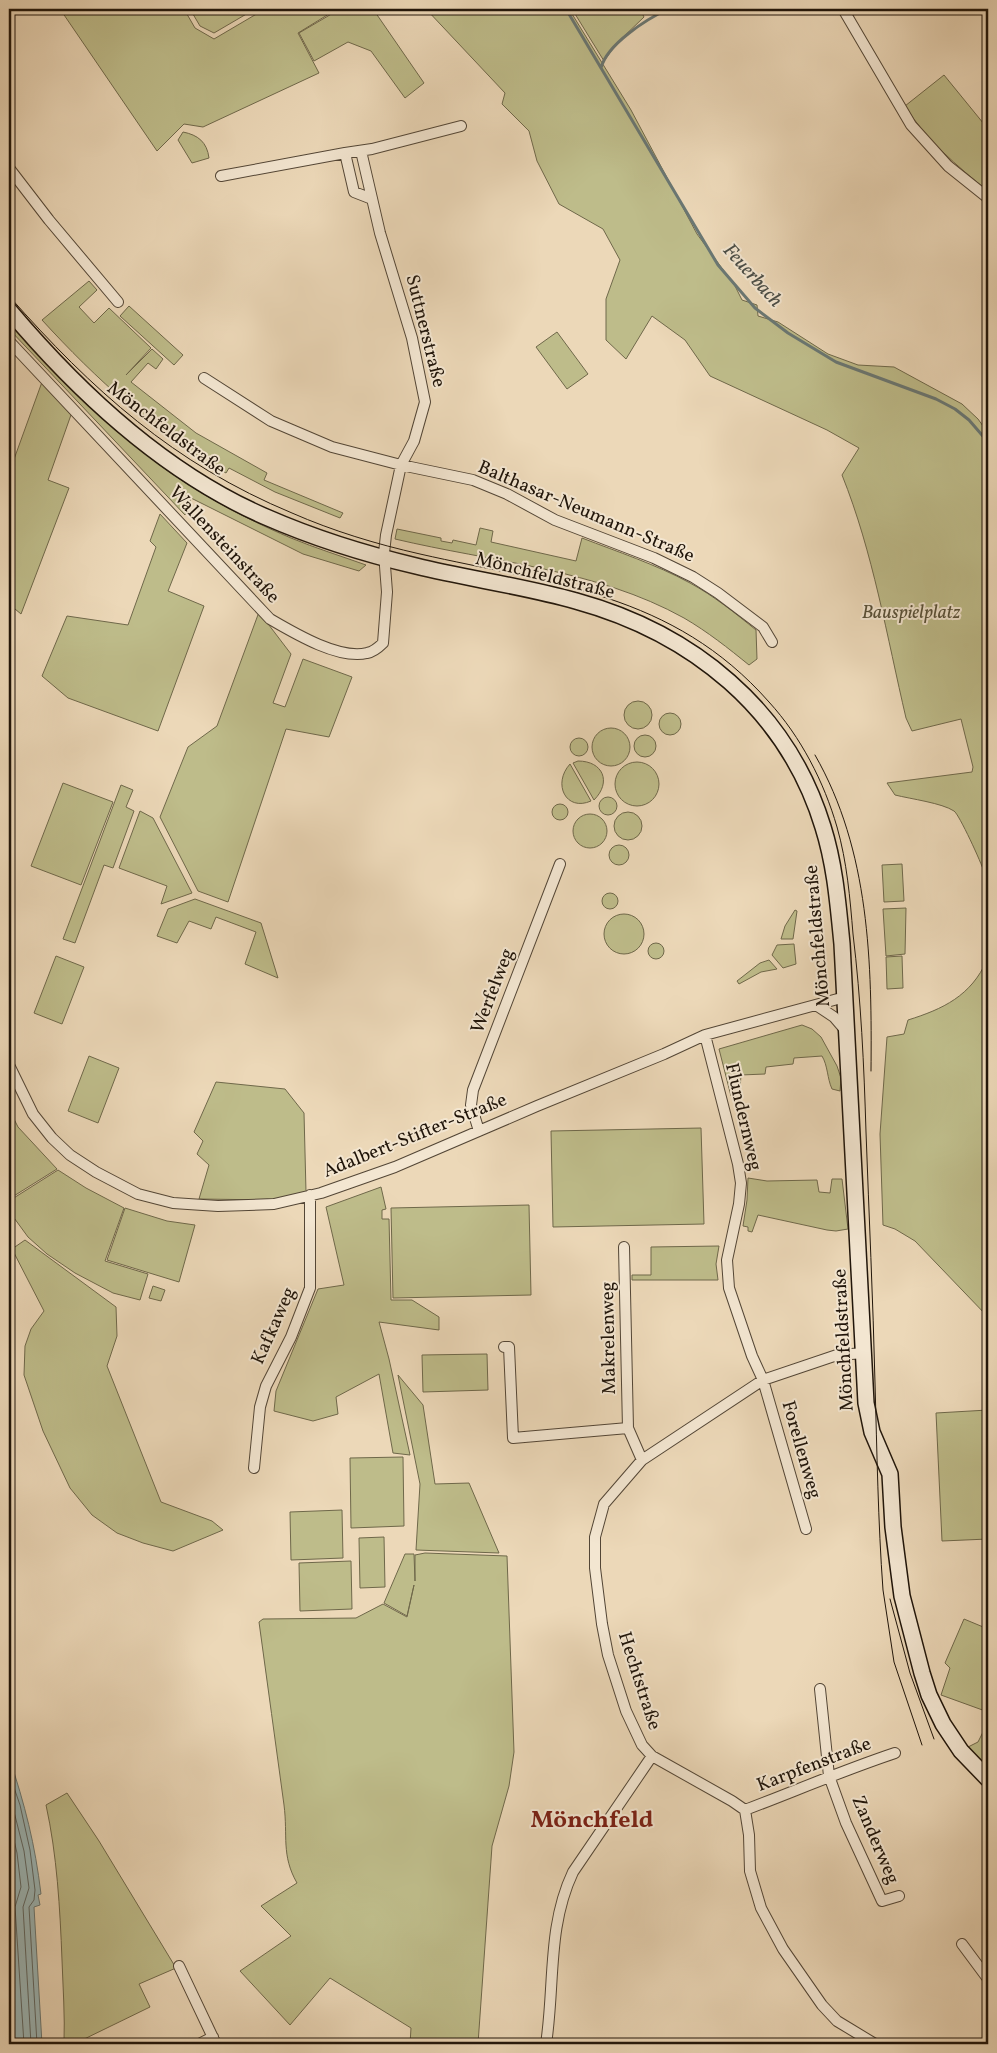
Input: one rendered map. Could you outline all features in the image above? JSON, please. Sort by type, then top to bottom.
[{"type":"main road","name":"Mönchfeldstraße","points":[[9,310],[90,396],[131,432],[178,468],[218,493],[267,518],[294,529],[385,558],[576,601],[624,617],[686,648],[723,675],[763,716],[789,752],[803,776],[823,826],[837,890],[845,998],[866,1403],[868,1420],[890,1474],[894,1536],[902,1596],[922,1673],[929,1694],[943,1724],[961,1751],[988,1779]]},
{"type":"street","points":[[843,9],[911,125],[948,166],[988,198]]},
{"type":"street","points":[[221,176],[361,151],[462,126]]},
{"type":"street","name":"Suttnerstraße","points":[[361,151],[372,199],[412,338],[425,402],[414,441],[401,465],[386,535],[385,558]]},
{"type":"street","points":[[345,153],[354,192],[372,199]]},
{"type":"street","points":[[9,168],[54,226],[118,302]]},
{"type":"street","name":"Wallensteinstraße","points":[[9,341],[270,619],[298,635],[349,655],[369,653],[383,643],[387,592],[385,558]]},
{"type":"street","name":"Balthasar-Neumann-Straße","points":[[204,378],[271,421],[332,447],[401,465],[473,480],[507,494],[561,522],[693,576],[763,627],[772,642]]},
{"type":"street","name":"Werfelweg","points":[[478,1131],[470,1105],[473,1090],[560,864]]},
{"type":"street","name":"Adalbert-Stifter-Straße","points":[[9,1064],[33,1114],[52,1138],[70,1155],[96,1172],[138,1194],[173,1203],[218,1206],[274,1204],[322,1193],[395,1167],[705,1035],[845,998]]},
{"type":"street","points":[[816,1005],[834,1017],[846,1031]]},
{"type":"street","name":"Flundernweg","points":[[705,1035],[738,1164],[740,1183],[739,1204],[727,1260],[729,1288],[752,1356],[763,1380]]},
{"type":"street","name":"Kafkaweg","points":[[254,1468],[260,1408],[266,1386],[291,1337],[310,1288],[310,1195]]},
{"type":"street","name":"Makrelenweg","points":[[624,1247],[628,1428],[642,1460]]},
{"type":"street","points":[[504,1347],[509,1347],[513,1438],[628,1428]]},
{"type":"street","name":"Hechtstraße","points":[[745,1810],[652,1756],[642,1746],[626,1711],[608,1655],[601,1619],[595,1568],[596,1537],[604,1504],[642,1460],[763,1380],[837,1355],[864,1353]]},
{"type":"street","name":"Forellenweg","points":[[763,1380],[806,1530]]},
{"type":"street","points":[[820,1688],[829,1776]]},
{"type":"street","name":"Karpfenstraße","points":[[745,1810],[821,1781],[829,1776],[895,1753]]},
{"type":"street","points":[[546,2044],[555,1935],[558,1912],[564,1892],[573,1872],[652,1756]]},
{"type":"street","name":"Zanderweg","points":[[829,1776],[846,1822],[882,1901],[899,1896]]},
{"type":"street","points":[[745,1810],[749,1835],[749,1863],[761,1908],[783,1949],[822,2005],[837,2020],[868,2042]]},
{"type":"street","points":[[962,1944],[988,1979]]},
{"type":"street","points":[[179,1966],[215,2041],[199,2044]]},
{"type":"green space","points":[[60,9],[184,9],[195,28],[214,39],[265,9],[337,9],[298,33],[319,73],[203,127],[184,124],[157,151]]},
{"type":"green space","points":[[190,9],[255,9],[214,33],[200,26]]},
{"type":"green space","points":[[340,9],[373,9],[424,83],[405,98],[371,51],[348,42],[314,61],[299,33]]},
{"type":"green space","name":"Bauspielplatz","points":[[426,9],[569,9],[631,110],[697,234],[735,286],[742,300],[757,305],[758,316],[778,322],[828,354],[858,365],[894,367],[962,404],[978,419],[988,433],[988,945],[984,872],[957,814],[949,808],[895,795],[887,783],[972,772],[973,767],[961,719],[912,731],[906,718],[871,564],[842,475],[859,448],[827,430],[710,376],[685,340],[652,316],[626,359],[606,340],[606,299],[620,260],[603,229],[559,204],[537,161],[529,131],[502,104],[505,93]]},
{"type":"green space","points":[[572,9],[640,9],[644,17],[617,43],[604,61]]},
{"type":"green space","points":[[944,75],[988,129],[988,191],[932,141],[905,106]]},
{"type":"green space","points":[[183,132],[201,140],[208,152],[209,158],[192,163],[178,140]]},
{"type":"green space","points":[[89,281],[97,290],[79,307],[94,323],[109,308],[151,348],[126,375],[152,349],[163,359],[156,369],[148,363],[131,382],[196,433],[267,473],[264,480],[343,513],[340,518],[275,492],[229,468],[226,473],[175,441],[105,384],[42,320]]},
{"type":"green space","points":[[129,306],[183,355],[174,365],[120,316]]},
{"type":"green space","points":[[9,317],[111,423],[162,467],[226,507],[270,529],[300,542],[366,565],[359,571],[303,554],[191,498],[185,515],[9,329]]},
{"type":"green space","points":[[557,332],[588,374],[567,389],[536,347]]},
{"type":"green space","points":[[42,382],[72,412],[48,480],[69,488],[21,614],[9,604],[9,473]]},
{"type":"green space","points":[[160,514],[187,543],[168,591],[204,606],[158,731],[68,698],[42,676],[67,616],[128,625],[156,547],[150,541]]},
{"type":"green space","points":[[480,528],[493,531],[491,542],[576,561],[582,538],[677,576],[716,599],[756,630],[757,659],[749,665],[726,646],[684,618],[650,601],[615,588],[543,569],[395,539],[397,529],[441,538],[441,541],[452,543],[453,540],[476,545]]},
{"type":"green space","points":[[259,612],[291,654],[273,703],[285,707],[303,659],[352,677],[329,737],[286,729],[228,902],[198,891],[160,817],[188,747],[217,726]]},
{"type":"green space","points":[[638,701],[648,705],[652,715],[648,725],[638,729],[628,725],[624,715],[628,705]]},
{"type":"green space","points":[[670,713],[678,716],[681,724],[678,732],[670,735],[662,732],[659,724],[662,716]]},
{"type":"green space","points":[[611,728],[624,734],[630,747],[624,760],[611,766],[598,760],[592,747],[598,734]]},
{"type":"green space","points":[[645,735],[653,738],[656,746],[653,754],[645,757],[637,754],[634,746],[637,738]]},
{"type":"green space","points":[[579,738],[585,741],[588,747],[585,753],[579,756],[573,753],[570,747],[573,741]]},
{"type":"green space","points":[[578,761],[594,765],[602,774],[603,786],[594,800],[573,763]]},
{"type":"green space","points":[[641,762],[653,768],[658,775],[658,793],[653,800],[646,805],[633,806],[625,803],[618,796],[615,780],[618,772],[625,765]]},
{"type":"green space","points":[[570,764],[591,801],[575,803],[564,794],[562,780]]},
{"type":"green space","points":[[63,783],[113,802],[81,885],[31,866]]},
{"type":"green space","points":[[121,785],[133,790],[126,807],[134,811],[113,868],[104,865],[75,943],[63,939]]},
{"type":"green space","points":[[608,797],[614,800],[617,806],[614,812],[608,815],[602,812],[599,806],[602,800]]},
{"type":"green space","points":[[560,804],[568,812],[560,820],[552,812]]},
{"type":"green space","points":[[140,811],[153,818],[192,893],[161,904],[167,886],[119,868]]},
{"type":"green space","points":[[628,812],[638,816],[642,826],[638,836],[628,840],[618,836],[614,826],[618,816]]},
{"type":"green space","points":[[590,814],[597,815],[602,819],[606,824],[606,838],[602,843],[597,847],[590,848],[583,847],[578,843],[574,838],[573,831],[574,824],[578,819],[583,815]]},
{"type":"green space","points":[[615,845],[623,845],[629,851],[629,859],[623,865],[615,865],[609,859],[609,851]]},
{"type":"green space","points":[[902,864],[904,901],[884,902],[882,865]]},
{"type":"green space","points":[[607,893],[613,893],[618,898],[616,907],[607,909],[602,904],[602,898]]},
{"type":"green space","points":[[195,899],[261,923],[278,978],[245,964],[256,932],[216,917],[211,929],[189,921],[177,943],[157,936],[168,909]]},
{"type":"green space","points":[[906,908],[905,954],[886,956],[883,909]]},
{"type":"green space","points":[[795,910],[797,911],[793,939],[781,939],[785,926]]},
{"type":"green space","points":[[624,914],[635,917],[641,923],[644,934],[641,945],[635,951],[624,954],[613,951],[607,945],[604,934],[607,923],[613,917]]},
{"type":"green space","points":[[653,943],[659,943],[664,948],[662,957],[653,959],[648,954],[648,948]]},
{"type":"green space","points":[[794,944],[796,964],[783,968],[772,955],[777,945]]},
{"type":"green space","points":[[988,945],[988,1317],[915,1241],[895,1229],[883,1225],[880,1134],[887,1037],[904,1034],[908,1020],[933,1011],[955,999],[973,983],[987,960]]},
{"type":"green space","points":[[56,956],[84,967],[62,1024],[34,1013]]},
{"type":"green space","points":[[902,956],[903,988],[887,989],[886,957]]},
{"type":"green space","points":[[769,960],[777,969],[761,972],[739,984],[737,981],[760,963]]},
{"type":"green space","points":[[802,1025],[812,1029],[821,1037],[837,1066],[841,1078],[840,1091],[832,1089],[822,1056],[794,1058],[793,1064],[766,1067],[765,1074],[741,1075],[740,1089],[737,1094],[731,1096],[719,1049]]},
{"type":"green space","points":[[89,1056],[119,1068],[98,1123],[68,1111]]},
{"type":"green space","points":[[216,1082],[285,1089],[304,1113],[306,1192],[273,1200],[199,1199],[209,1165],[197,1154],[203,1141],[194,1132]]},
{"type":"green space","points":[[9,1109],[18,1127],[57,1169],[9,1199]]},
{"type":"green space","points":[[701,1128],[704,1224],[553,1227],[551,1131]]},
{"type":"green space","points":[[58,1170],[86,1188],[124,1208],[105,1261],[148,1274],[140,1300],[113,1293],[75,1273],[47,1254],[28,1237],[9,1211],[9,1201]]},
{"type":"green space","points":[[748,1178],[767,1181],[817,1180],[819,1192],[830,1193],[832,1179],[842,1179],[848,1229],[827,1230],[758,1215],[752,1232],[748,1231],[748,1227],[743,1226]]},
{"type":"green space","points":[[381,1187],[386,1209],[382,1210],[382,1219],[389,1219],[391,1300],[412,1300],[439,1317],[439,1330],[379,1322],[410,1455],[393,1453],[379,1374],[336,1397],[338,1414],[313,1421],[274,1411],[276,1391],[318,1289],[344,1285],[326,1207]]},
{"type":"green space","points":[[529,1205],[531,1295],[393,1298],[391,1208]]},
{"type":"green space","points":[[125,1208],[167,1221],[195,1225],[179,1282],[107,1260]]},
{"type":"green space","points":[[25,1240],[116,1307],[117,1336],[107,1366],[161,1502],[212,1521],[223,1530],[173,1551],[143,1543],[117,1533],[92,1515],[70,1488],[43,1431],[24,1375],[25,1346],[31,1329],[44,1311],[12,1249]]},
{"type":"green space","points":[[719,1246],[716,1264],[718,1280],[632,1280],[632,1275],[651,1275],[651,1247]]},
{"type":"green space","points":[[153,1286],[165,1290],[161,1301],[149,1298]]},
{"type":"green space","points":[[487,1354],[488,1390],[423,1392],[422,1355]]},
{"type":"green space","points":[[398,1375],[423,1405],[435,1484],[469,1483],[499,1553],[416,1550],[420,1484]]},
{"type":"green space","points":[[988,1410],[988,1539],[942,1541],[936,1413]]},
{"type":"green space","points":[[403,1457],[404,1526],[351,1528],[350,1458]]},
{"type":"green space","points":[[342,1510],[343,1558],[291,1560],[290,1512]]},
{"type":"green space","points":[[384,1537],[385,1587],[360,1588],[359,1538]]},
{"type":"green space","points":[[425,1553],[507,1556],[514,1752],[509,1786],[492,1846],[478,2044],[410,2044],[411,2028],[330,1978],[290,2025],[240,1971],[291,1936],[261,1906],[297,1883],[287,1854],[284,1805],[259,1622],[263,1619],[356,1618],[383,1604],[407,1617],[414,1585],[407,1616],[384,1603],[405,1554],[414,1554],[415,1581],[415,1555]]},
{"type":"green space","points":[[351,1561],[352,1609],[300,1611],[299,1563]]},
{"type":"green space","points":[[964,1619],[988,1629],[988,1712],[941,1695],[950,1668],[945,1663]]},
{"type":"green space","points":[[988,1722],[988,1768],[968,1747],[978,1742]]},
{"type":"green space","points":[[67,1793],[99,1841],[176,1968],[139,1984],[150,2007],[74,2044],[64,2044],[59,1901],[53,1843],[46,1805]]},
{"type":"water","points":[[9,1757],[29,1825],[41,1894],[38,1895],[40,1905],[34,1907],[42,2044],[9,2044]]},
{"type":"waterway","name":"Feuerbach","points":[[566,9],[718,265],[755,308],[788,333],[836,362],[936,399],[955,409],[969,420],[988,442]]},
{"type":"waterway","points":[[601,68],[605,59],[619,41],[639,26],[668,9]]},
{"type":"tram line","points":[[9,296],[72,363],[104,393],[172,448],[210,472],[249,493],[323,526],[387,546],[563,585],[608,598],[651,615],[693,637],[732,666],[769,702],[801,745],[818,777],[832,810],[846,867],[858,983],[863,1057],[883,1590],[894,1662],[922,1745]]},
{"type":"tram line","points":[[815,755],[833,792],[847,830],[864,908],[870,990],[871,1071]]},
{"type":"tram line","points":[[890,1599],[910,1673],[934,1739]]},
{"type":"district","name":"Mönchfeld","points":[[592,1821]]}]
